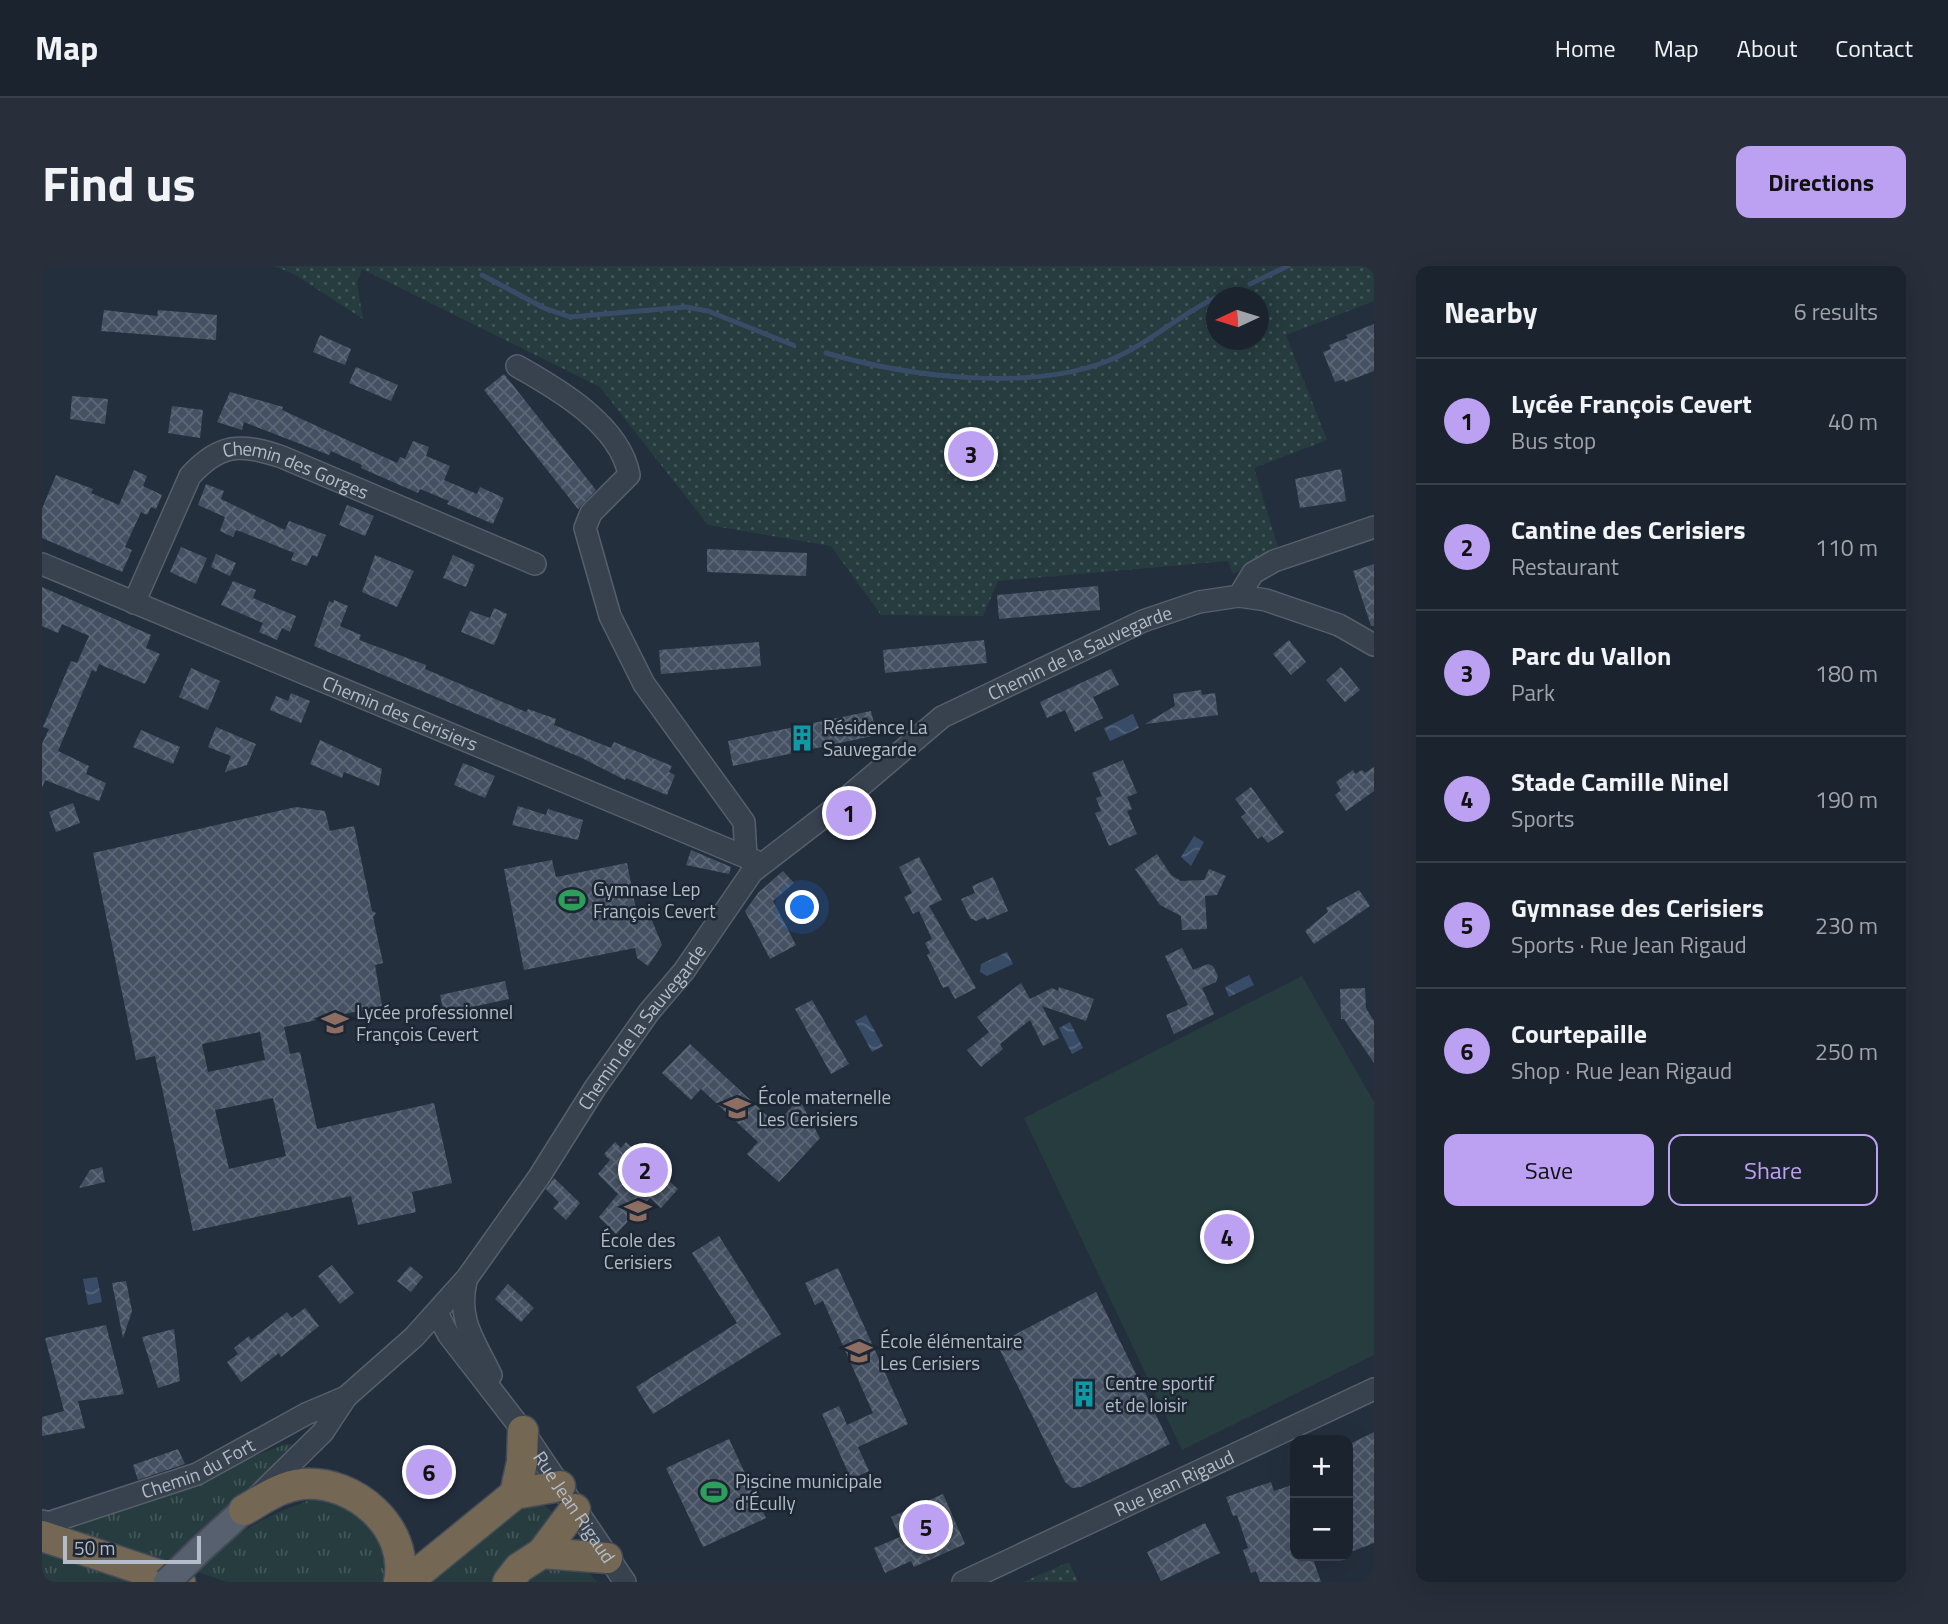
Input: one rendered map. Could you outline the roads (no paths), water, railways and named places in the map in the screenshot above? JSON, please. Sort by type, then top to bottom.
[{"type":"highway","points":[[407,1582],[515,1494],[522,1462],[523,1432]]},
{"type":"highway","points":[[244,1510],[280,1489],[300,1484],[325,1485],[349,1493],[370,1506],[390,1531],[401,1561],[399,1582]]},
{"type":"highway","points":[[508,1582],[519,1568],[542,1553],[567,1498],[515,1494]]},
{"type":"highway","points":[[42,1536],[180,1582]]},
{"type":"highway","points":[[542,1553],[607,1558]]},
{"type":"main road","name":"Chemin de la Sauvegarde","points":[[167,1582],[244,1510]]},
{"type":"street","points":[[517,366],[568,395],[590,415],[626,458],[629,475],[591,513],[584,528],[610,616],[644,684],[744,822],[753,860]]},
{"type":"street","name":"Chemin des Gorges","points":[[134,603],[190,476],[205,460],[221,450],[240,447],[282,457],[535,564]]},
{"type":"street","points":[[1239,596],[1253,573],[1274,561],[1374,527]]},
{"type":"street","name":"Chemin des Cerisiers","points":[[42,564],[753,860]]},
{"type":"street","name":"Chemin de la Sauvegarde","points":[[244,1510],[323,1432],[346,1397],[437,1314],[467,1278],[540,1177],[595,1088],[649,1012],[684,971],[753,860],[830,812],[942,717],[1143,621],[1199,602],[1239,596],[1302,610],[1339,625],[1374,645]]},
{"type":"street","name":"Rue Jean Rigaud","points":[[467,1278],[461,1302],[465,1321],[523,1432]]},
{"type":"street","name":"Rue Jean Rigaud","points":[[437,1314],[448,1334],[523,1432],[625,1582]]},
{"type":"street","name":"Rue Jean Rigaud","points":[[969,1578],[1036,1546],[1049,1544],[1374,1389]]},
{"type":"street","name":"Chemin du Fort","points":[[42,1521],[48,1522],[197,1474],[306,1414],[346,1397]]},
{"type":"water","points":[[1133,714],[1139,728],[1110,741],[1104,728]]},
{"type":"water","points":[[1194,836],[1204,842],[1191,866],[1181,857]]},
{"type":"water","points":[[1007,952],[1013,964],[987,976],[980,972],[981,964]]},
{"type":"water","points":[[1249,975],[1254,985],[1229,997],[1225,987]]},
{"type":"water","points":[[866,1015],[883,1046],[872,1052],[855,1021]]},
{"type":"water","points":[[1070,1022],[1083,1048],[1072,1054],[1059,1028]]},
{"type":"water","points":[[97,1277],[102,1302],[88,1305],[83,1279]]},
{"type":"waterway","points":[[1250,284],[1288,266]]},
{"type":"waterway","points":[[482,275],[544,308],[570,317],[686,307],[708,311],[793,345]]},
{"type":"waterway","points":[[826,353],[928,374],[1003,378],[1039,376],[1074,371],[1120,356],[1206,303]]},
{"type":"place","name":"Parc du Vallon","points":[[971,454]]},
{"type":"place","name":"Résidence La Sauvegarde","points":[[802,738]]},
{"type":"place","name":"Lycée François Cevert","points":[[849,813]]},
{"type":"place","name":"Gymnase Lep François Cevert","points":[[572,900]]},
{"type":"place","name":"Lycée professionnel François Cevert","points":[[335,1023]]},
{"type":"place","name":"École maternelle Les Cerisiers","points":[[737,1108]]},
{"type":"place","name":"Cantine des Cerisiers","points":[[645,1170]]},
{"type":"place","name":"École des Cerisiers","points":[[638,1211]]},
{"type":"place","name":"Stade Camille Ninel","points":[[1227,1237]]},
{"type":"place","name":"École élémentaire Les Cerisiers","points":[[859,1352]]},
{"type":"place","name":"Centre sportif et de loisir","points":[[1084,1394]]},
{"type":"place","name":"Courtepaille","points":[[429,1472]]},
{"type":"place","name":"Piscine municipale d'Écully","points":[[714,1492]]},
{"type":"place","name":"Gymnase des Cerisiers","points":[[926,1527]]}]
